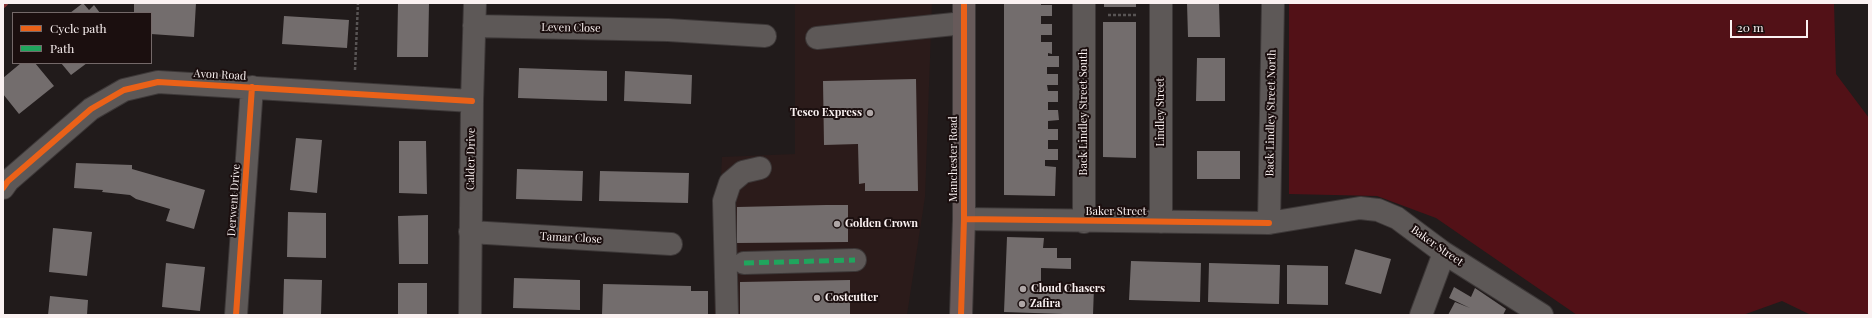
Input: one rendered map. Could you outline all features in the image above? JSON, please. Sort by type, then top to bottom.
[{"type":"main road","name":"Manchester Road","points":[[961,315],[964,219],[964,13]]},
{"type":"street","name":"Calder Drive","points":[[470,315],[472,101],[475,3]]},
{"type":"street","name":"Back Lindley Street North","points":[[1269,223],[1273,3]]},
{"type":"street","name":"Back Lindley Street South","points":[[1084,9],[1084,222]]},
{"type":"street","name":"Lindley Street","points":[[1161,9],[1161,222]]},
{"type":"street","points":[[816,38],[964,13]]},
{"type":"street","name":"Leven Close","points":[[474,26],[668,30],[765,36]]},
{"type":"street","name":"Avon Road","points":[[3,188],[8,181],[91,109],[124,90],[158,82],[472,101]]},
{"type":"street","name":"Derwent Drive","points":[[236,315],[252,87]]},
{"type":"street","points":[[727,315],[724,201],[730,183],[743,172],[760,168]]},
{"type":"street","name":"Baker Street","points":[[964,219],[1084,222],[1269,223],[1360,208],[1378,210],[1397,218],[1444,253],[1542,315]]},
{"type":"street","name":"Tamar Close","points":[[470,232],[671,244]]},
{"type":"street","points":[[1422,315],[1444,253]]},
{"type":"street","points":[[744,263],[855,260]]},
{"type":"path","points":[[354,94],[358,3]]},
{"type":"path","points":[[1084,9],[1161,9]]},
{"type":"shaded area","points":[[795,3],[932,3],[925,197],[907,315],[714,315],[722,157],[795,154]]},
{"type":"shaded area","points":[[1289,3],[1834,3],[1836,74],[1869,118],[1869,315],[1811,315],[1782,301],[1743,315],[1577,315],[1436,218],[1377,196],[1289,194]]},
{"type":"building","points":[[83,3],[89,10],[94,5],[99,12],[71,12]]},
{"type":"building","points":[[134,3],[196,3],[194,37],[152,34],[152,12],[134,12]]},
{"type":"building","points":[[398,3],[429,3],[428,57],[397,57]]},
{"type":"building","points":[[1004,3],[1041,3],[1041,5],[1052,5],[1052,16],[1041,16],[1041,24],[1052,24],[1052,35],[1041,35],[1041,42],[1052,42],[1052,54],[1048,53],[1048,56],[1059,56],[1059,67],[1047,67],[1047,74],[1058,74],[1058,85],[1047,85],[1048,91],[1058,91],[1058,102],[1048,102],[1048,110],[1058,110],[1059,120],[1048,121],[1048,129],[1058,129],[1058,140],[1048,140],[1048,149],[1058,149],[1058,160],[1045,160],[1045,166],[1056,167],[1055,196],[1004,195]]},
{"type":"building","points":[[1104,3],[1136,3],[1136,7],[1104,7]]},
{"type":"building","points":[[1187,3],[1219,3],[1220,37],[1188,37]]},
{"type":"building","points":[[284,16],[349,20],[347,48],[282,44]]},
{"type":"building","points":[[1103,22],[1136,22],[1136,158],[1103,157]]},
{"type":"building","points":[[1197,58],[1225,58],[1225,101],[1196,101]]},
{"type":"building","points":[[20,64],[36,64],[54,86],[19,114],[3,94],[3,78]]},
{"type":"building","points":[[62,64],[86,64],[71,75]]},
{"type":"building","points":[[519,68],[607,71],[607,101],[518,98]]},
{"type":"building","points":[[625,71],[692,75],[691,104],[624,101]]},
{"type":"building","name":"Tesco Express","points":[[916,79],[918,191],[865,191],[865,183],[859,184],[858,144],[824,145],[823,81]]},
{"type":"building","points":[[296,138],[322,140],[317,193],[290,190]]},
{"type":"building","points":[[399,141],[426,141],[427,194],[399,193]]},
{"type":"building","points":[[1197,151],[1240,151],[1240,179],[1197,179]]},
{"type":"building","points":[[76,163],[132,165],[132,169],[205,190],[194,229],[166,221],[170,209],[136,199],[130,195],[102,192],[103,190],[74,188]]},
{"type":"building","points":[[517,169],[583,171],[582,201],[516,199]]},
{"type":"building","points":[[600,171],[689,173],[688,203],[599,201]]},
{"type":"building","points":[[848,205],[848,242],[737,243],[737,207]]},
{"type":"building","points":[[288,212],[326,213],[326,258],[287,257]]},
{"type":"building","points":[[428,215],[428,264],[399,264],[398,216]]},
{"type":"building","points":[[53,228],[92,232],[87,276],[49,272]]},
{"type":"building","points":[[1007,237],[1044,238],[1043,248],[1057,248],[1057,258],[1071,258],[1071,269],[1041,268],[1041,285],[1094,287],[1093,315],[1004,312]]},
{"type":"building","points":[[1355,249],[1391,259],[1381,294],[1345,284]]},
{"type":"building","points":[[1131,261],[1201,263],[1200,302],[1129,300]]},
{"type":"building","points":[[166,263],[205,267],[200,311],[162,307]]},
{"type":"building","points":[[1209,263],[1280,265],[1279,304],[1208,302]]},
{"type":"building","points":[[1287,265],[1328,266],[1328,305],[1287,304]]},
{"type":"building","points":[[514,278],[580,280],[580,310],[513,308]]},
{"type":"building","points":[[284,279],[322,280],[321,315],[283,315]]},
{"type":"building","name":"Costcutter","points":[[850,280],[850,315],[740,315],[740,282]]},
{"type":"building","points":[[398,283],[427,283],[427,315],[398,315]]},
{"type":"building","points":[[603,284],[691,286],[691,291],[708,291],[708,315],[602,314]]},
{"type":"building","points":[[1454,287],[1471,297],[1475,288],[1506,309],[1503,315],[1448,315],[1455,302],[1470,308],[1449,298]]},
{"type":"building","points":[[50,296],[88,300],[87,315],[48,315]]},
{"type":"marked path","points":[[744,263],[855,260]]},
{"type":"cycle path","points":[[961,315],[964,219],[964,3]]},
{"type":"cycle path","points":[[3,188],[8,181],[91,109],[124,90],[158,82],[472,101]]},
{"type":"cycle path","points":[[236,315],[252,87]]},
{"type":"cycle path","points":[[964,219],[1269,223]]},
{"type":"place","name":"Tesco Express","points":[[870,113]]},
{"type":"place","name":"Golden Crown","points":[[837,224]]},
{"type":"place","name":"Cloud Chasers","points":[[1023,289]]},
{"type":"place","name":"Costcutter","points":[[817,298]]},
{"type":"place","name":"Zafira","points":[[1022,304]]}]
